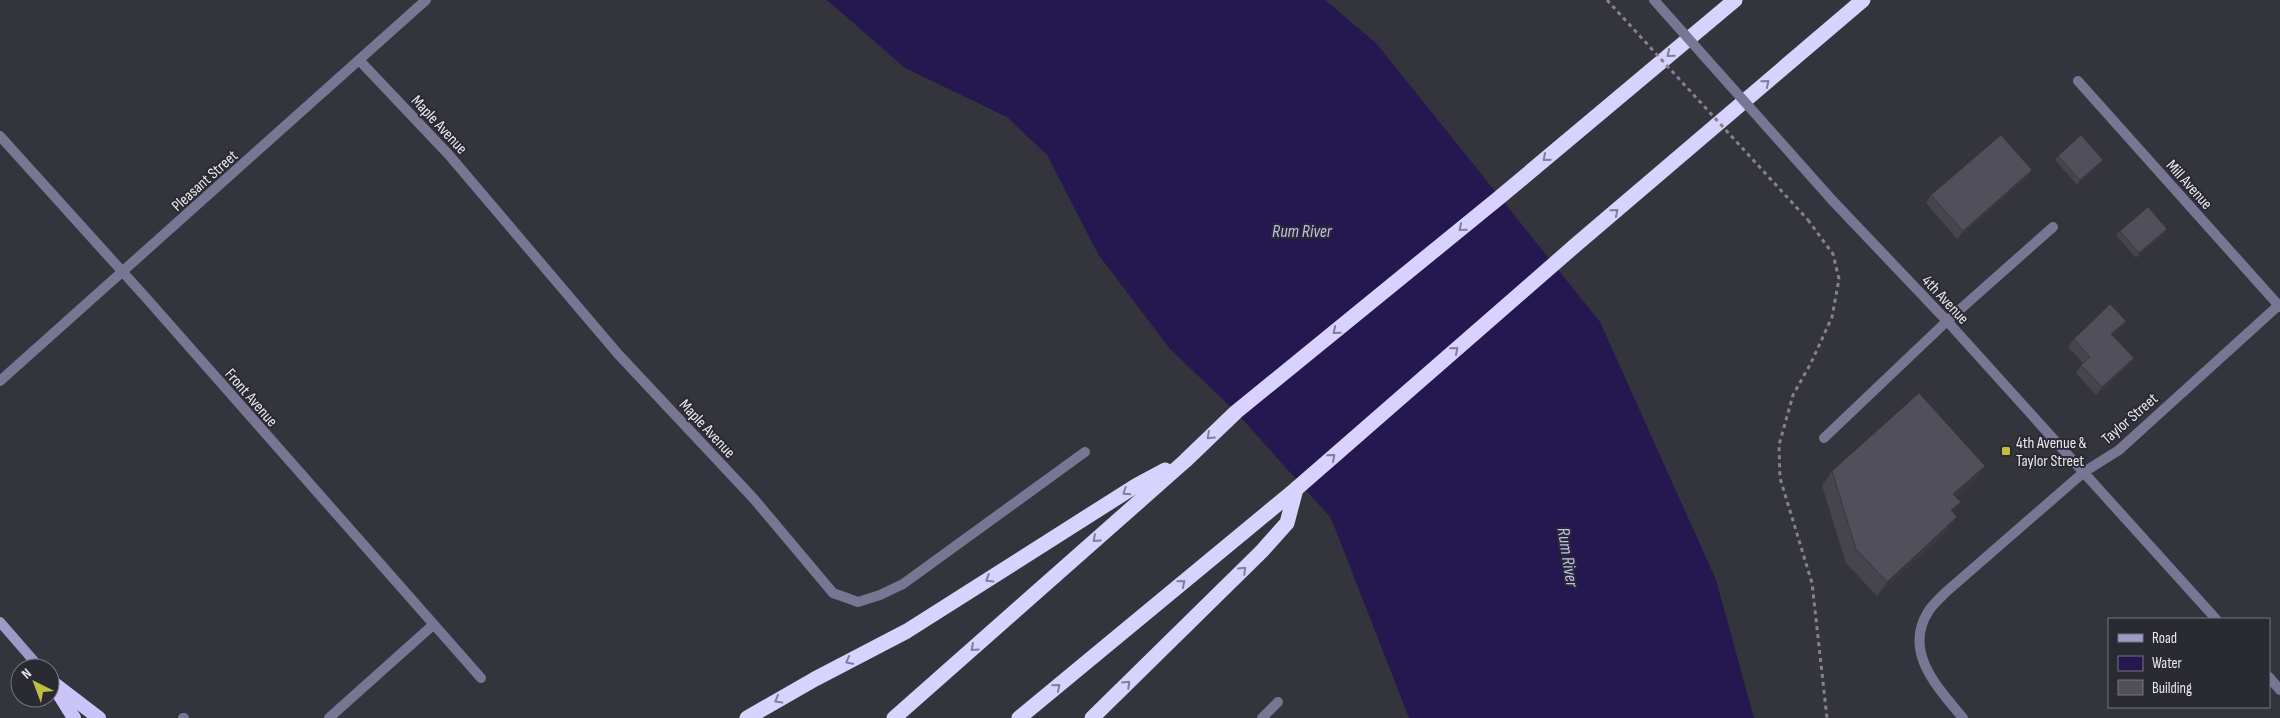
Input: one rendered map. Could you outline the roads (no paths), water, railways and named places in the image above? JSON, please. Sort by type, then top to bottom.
[{"type":"highway","points":[[894,718],[1236,412],[1500,197],[1734,0]]},
{"type":"highway","points":[[1020,718],[1296,489],[1578,243],[1863,0]]},
{"type":"highway","points":[[747,718],[815,679],[906,631],[1137,485],[1184,460]]},
{"type":"highway","points":[[1092,718],[1262,552],[1287,523],[1296,489]]},
{"type":"highway","points":[[60,688],[99,718]]},
{"type":"highway","points":[[60,695],[74,718]]},
{"type":"main road","points":[[0,622],[31,658]]},
{"type":"street","name":"Pleasant Street","points":[[0,381],[426,0]]},
{"type":"street","name":"4th Avenue","points":[[1654,0],[1832,200],[1947,321],[2215,618]]},
{"type":"street","name":"Maple Avenue","points":[[360,61],[449,155],[618,354],[754,499],[833,593],[858,602],[880,595],[902,584],[1085,452]]},
{"type":"street","name":"Mill Avenue","points":[[2078,81],[2280,306]]},
{"type":"street","name":"Front Avenue","points":[[0,136],[123,272],[481,678]]},
{"type":"street","points":[[1824,438],[1947,321],[2053,227]]},
{"type":"street","name":"Taylor Street","points":[[1963,718],[1925,667],[1918,639],[1928,612],[1946,592],[2084,472],[2119,450],[2280,306]]},
{"type":"street","points":[[329,718],[433,625]]},
{"type":"street","points":[[2270,678],[2280,690]]},
{"type":"street","points":[[1262,718],[1278,702]]},
{"type":"water","name":"Rum River","points":[[827,0],[1325,0],[1376,43],[1600,322],[1716,580],[1754,718],[1409,718],[1331,518],[1236,412],[1170,349],[1098,254],[1047,155],[1007,117],[905,68]]},
{"type":"place","name":"4th Avenue & Taylor Street","points":[[2006,451]]}]
